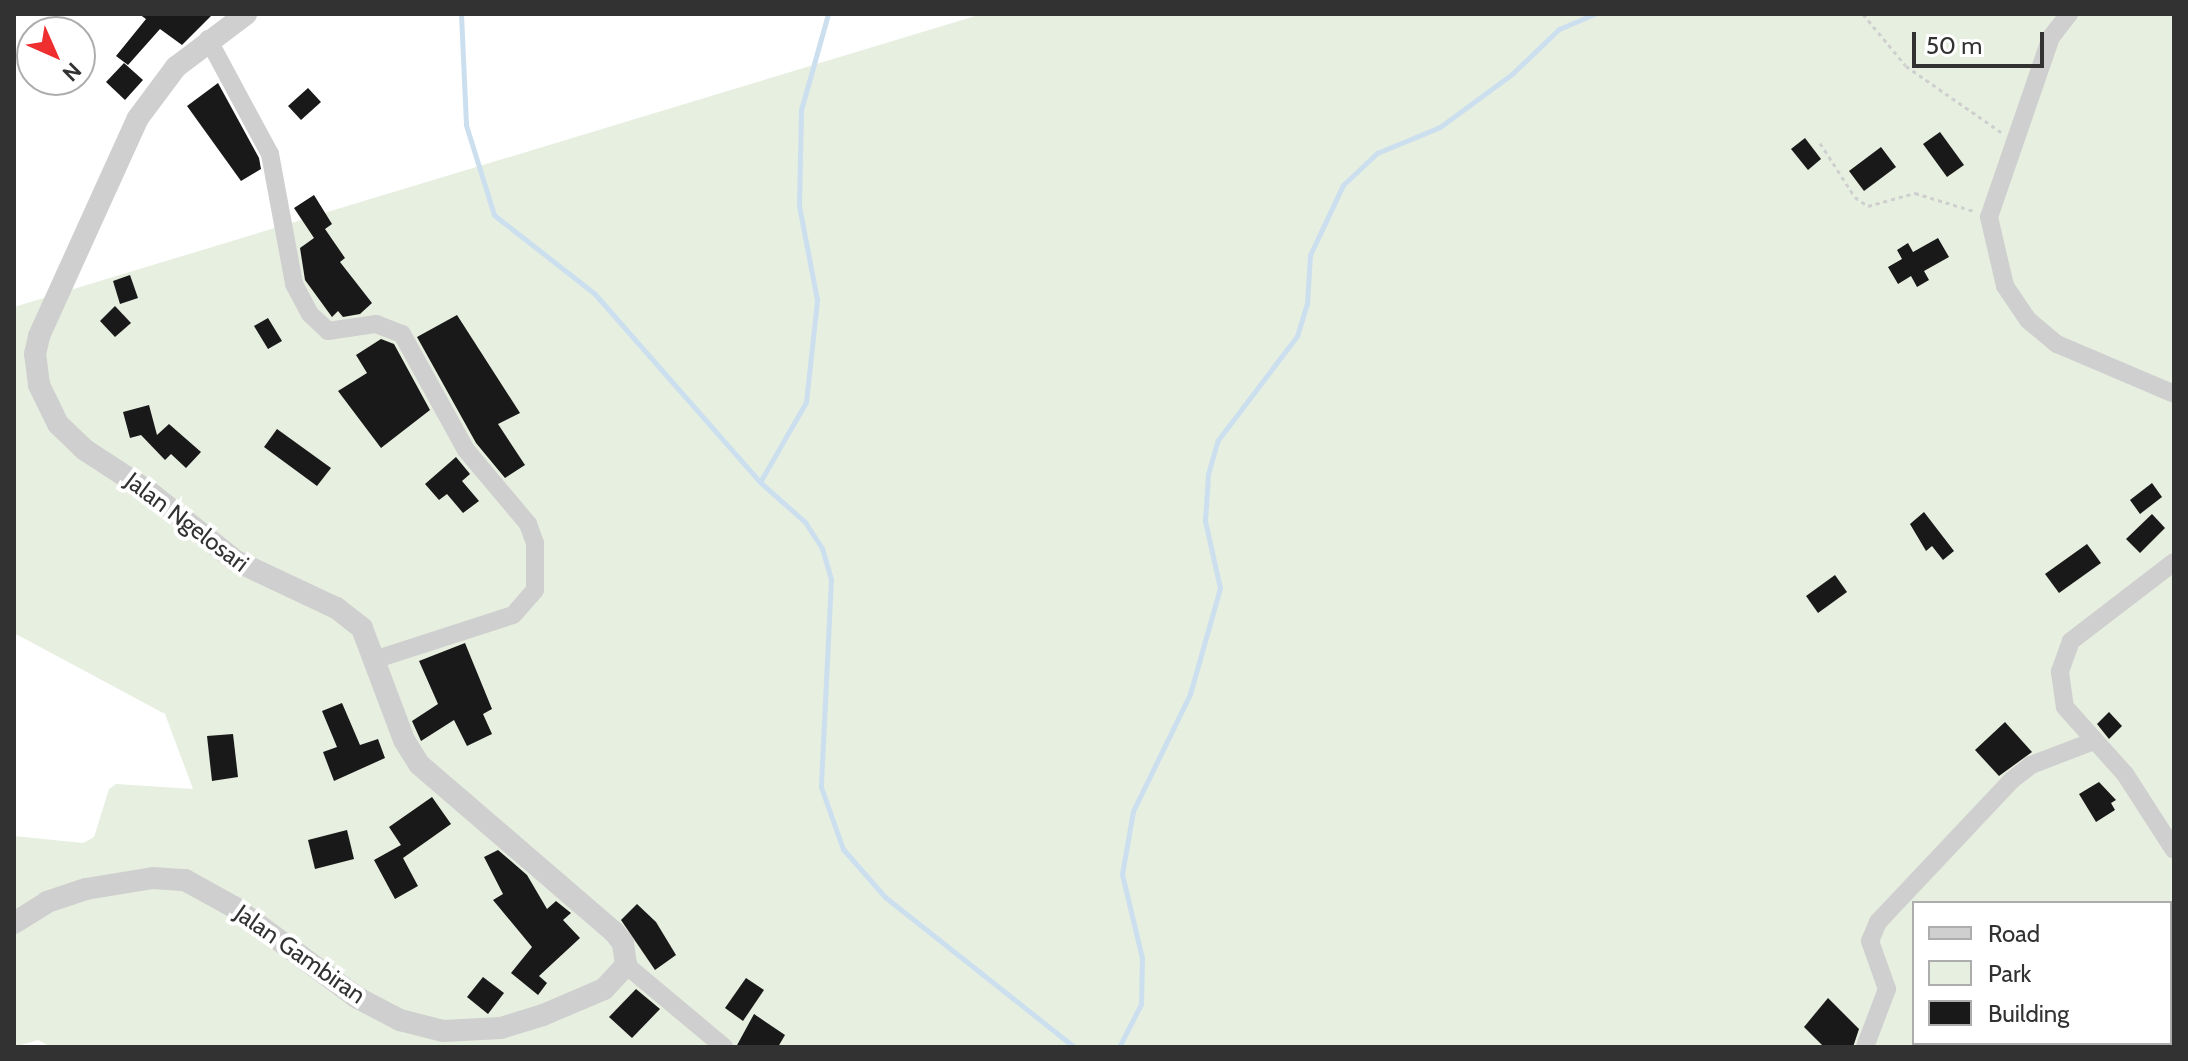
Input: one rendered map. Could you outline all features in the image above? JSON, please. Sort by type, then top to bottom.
[{"type":"street","name":"Jalan Ngelosari","points":[[246,14],[208,39],[176,67],[138,118],[39,336],[35,370],[48,407],[70,438],[148,491],[236,561],[336,608],[362,628],[377,659],[404,740],[419,764],[614,932],[623,943],[626,965]]},
{"type":"street","points":[[2069,14],[2051,37],[1989,217],[2005,286],[2028,320],[2089,361],[2174,394]]},
{"type":"street","points":[[208,39],[270,154],[294,284],[310,314],[328,331],[376,324],[402,334],[466,450],[528,524],[535,543],[535,590],[513,615],[377,659]]},
{"type":"street","points":[[2174,562],[2071,641],[2060,672],[2065,707],[2125,774],[2174,850]]},
{"type":"street","points":[[1865,1047],[1887,989],[1870,941],[1878,922],[2012,780],[2031,765],[2094,741]]},
{"type":"street","name":"Jalan Gambiran","points":[[14,923],[47,902],[86,889],[153,878],[185,880],[234,907],[356,997],[400,1020],[443,1031],[501,1028],[543,1015],[604,989],[626,965]]},
{"type":"street","points":[[626,965],[724,1047]]},
{"type":"path","points":[[1863,14],[1906,66],[2014,141]]},
{"type":"path","points":[[1820,143],[1855,197],[1868,206],[1915,193],[1989,217]]},
{"type":"green space","points":[[982,14],[2174,14],[2174,1047],[51,1047],[38,1040],[14,1047],[14,836],[83,843],[94,837],[109,789],[116,784],[193,789],[165,714],[14,633],[14,307]]},
{"type":"building","points":[[139,14],[213,14],[182,45],[160,29],[128,65],[116,56],[146,19]]},
{"type":"building","points":[[124,63],[143,80],[125,100],[106,82]]},
{"type":"building","points":[[218,83],[259,158],[261,169],[241,181],[187,106]]},
{"type":"building","points":[[308,88],[321,102],[301,120],[288,106]]},
{"type":"building","points":[[1940,132],[1964,165],[1947,177],[1923,144]]},
{"type":"building","points":[[1805,138],[1821,159],[1808,170],[1791,149]]},
{"type":"building","points":[[1881,147],[1896,167],[1864,191],[1849,171]]},
{"type":"building","points":[[314,195],[332,224],[325,229],[345,258],[340,262],[372,303],[360,314],[343,317],[338,311],[332,317],[305,280],[300,248],[314,238],[294,208]]},
{"type":"building","points":[[1938,238],[1949,257],[1924,271],[1929,280],[1917,287],[1911,276],[1898,284],[1888,267],[1902,259],[1897,250],[1908,243],[1913,252]]},
{"type":"building","points":[[130,275],[138,298],[120,304],[113,281]]},
{"type":"building","points":[[115,306],[131,323],[115,337],[100,321]]},
{"type":"building","points":[[457,315],[520,413],[498,424],[525,465],[505,478],[476,443],[417,337]]},
{"type":"building","points":[[268,318],[282,341],[268,349],[254,326]]},
{"type":"building","points":[[381,339],[394,344],[430,410],[381,448],[338,391],[367,373],[356,355]]},
{"type":"building","points":[[149,405],[157,435],[169,424],[201,452],[186,468],[171,454],[165,460],[141,435],[130,438],[123,412]]},
{"type":"building","points":[[277,429],[331,468],[317,486],[264,447]]},
{"type":"building","points":[[456,457],[470,474],[462,481],[479,501],[463,513],[447,494],[439,500],[425,484]]},
{"type":"building","points":[[2152,483],[2162,497],[2140,514],[2130,500]]},
{"type":"building","points":[[1924,512],[1954,551],[1943,560],[1932,546],[1926,551],[1910,524]]},
{"type":"building","points":[[2152,514],[2165,528],[2140,553],[2126,539]]},
{"type":"building","points":[[2087,544],[2101,563],[2059,593],[2045,574]]},
{"type":"building","points":[[1835,575],[1847,592],[1818,613],[1806,596]]},
{"type":"building","points":[[465,643],[492,709],[483,714],[492,734],[467,746],[454,720],[421,741],[412,721],[438,704],[419,661]]},
{"type":"building","points":[[342,703],[360,745],[378,739],[385,758],[334,781],[323,752],[337,747],[322,711]]},
{"type":"building","points":[[2109,712],[2122,726],[2109,739],[2097,724]]},
{"type":"building","points":[[2005,722],[2032,752],[1999,776],[1975,750]]},
{"type":"building","points":[[233,734],[238,777],[212,781],[207,736]]},
{"type":"building","points":[[2099,782],[2116,800],[2111,803],[2115,810],[2096,822],[2079,794]]},
{"type":"building","points":[[432,797],[451,824],[403,858],[418,886],[395,899],[374,860],[401,845],[389,827]]},
{"type":"building","points":[[347,830],[354,859],[315,869],[308,840]]},
{"type":"building","points":[[498,850],[527,875],[547,909],[556,901],[571,913],[563,920],[580,938],[539,976],[547,983],[538,995],[511,973],[532,947],[493,900],[503,894],[484,857]]},
{"type":"building","points":[[637,904],[656,922],[676,955],[655,970],[621,920]]},
{"type":"building","points":[[483,977],[504,993],[488,1014],[467,997]]},
{"type":"building","points":[[746,978],[764,990],[743,1021],[725,1008]]},
{"type":"building","points":[[636,989],[660,1009],[632,1038],[609,1017]]},
{"type":"building","points":[[1828,998],[1859,1029],[1853,1047],[1824,1047],[1804,1027]]},
{"type":"building","points":[[754,1014],[785,1035],[778,1047],[736,1047]]},
{"type":"waterway","points":[[461,14],[466,125],[494,215],[594,293],[760,482],[805,522],[822,548],[831,579],[821,787],[843,849],[885,897],[1074,1047]]},
{"type":"waterway","points":[[760,482],[806,402],[817,300],[799,206],[801,110],[828,14]]},
{"type":"waterway","points":[[1119,1047],[1141,1004],[1142,958],[1122,874],[1133,811],[1190,694],[1220,588],[1205,521],[1208,474],[1218,440],[1297,336],[1307,304],[1310,255],[1343,185],[1377,153],[1440,127],[1512,74],[1559,29],[1595,14]]}]
